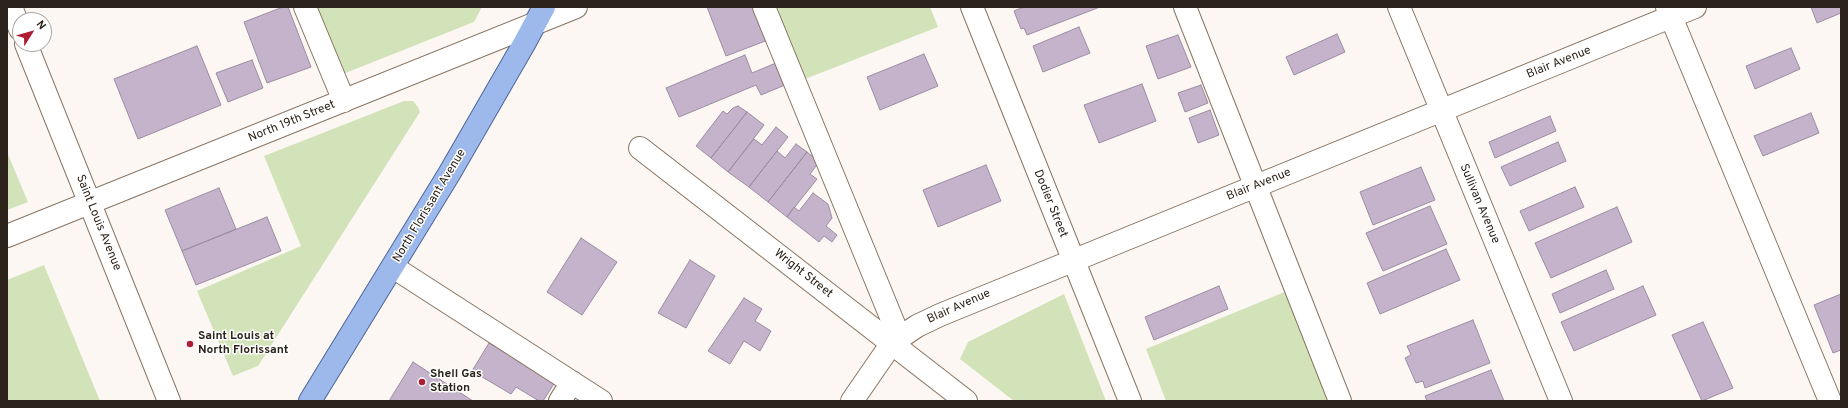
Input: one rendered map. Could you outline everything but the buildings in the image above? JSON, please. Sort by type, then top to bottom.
[{"type":"main road","name":"North Florissant Avenue","points":[[310,401],[450,174],[539,16]]},
{"type":"street","points":[[306,7],[344,101]]},
{"type":"street","name":"North 19th Street","points":[[7,236],[344,101],[539,16],[576,7]]},
{"type":"street","points":[[764,7],[896,341]]},
{"type":"street","name":"Dodier Street","points":[[972,7],[1072,260],[1130,401]]},
{"type":"street","points":[[1185,7],[1340,401]]},
{"type":"street","name":"Sullivan Avenue","points":[[1398,7],[1440,112],[1561,401]]},
{"type":"street","name":"Blair Avenue","points":[[852,401],[896,341],[917,326],[940,315],[1072,260],[1440,112],[1669,12],[1695,7]]},
{"type":"street","points":[[1669,12],[1830,398]]},
{"type":"street","name":"Saint Louis Avenue","points":[[29,52],[169,401]]},
{"type":"street","name":"Wright Street","points":[[640,148],[896,341],[966,401]]},
{"type":"street","points":[[393,267],[601,401]]},
{"type":"street","points":[[560,401],[572,382]]},
{"type":"green space","points":[[316,7],[482,7],[474,22],[343,74]]},
{"type":"green space","points":[[776,7],[930,7],[938,27],[805,79]]},
{"type":"green space","points":[[404,101],[413,101],[420,112],[258,366],[233,376],[197,291],[301,246],[264,156]]},
{"type":"green space","points":[[7,152],[28,202],[7,210]]},
{"type":"green space","points":[[44,265],[100,401],[7,401],[7,280]]},
{"type":"green space","points":[[1287,291],[1328,401],[1166,401],[1146,349]]},
{"type":"green space","points":[[1064,294],[1106,401],[1014,401],[960,359],[968,342]]},
{"type":"place","name":"Saint Louis at North Florissant","points":[[190,344]]},
{"type":"place","name":"Shell Gas Station","points":[[422,382]]}]
